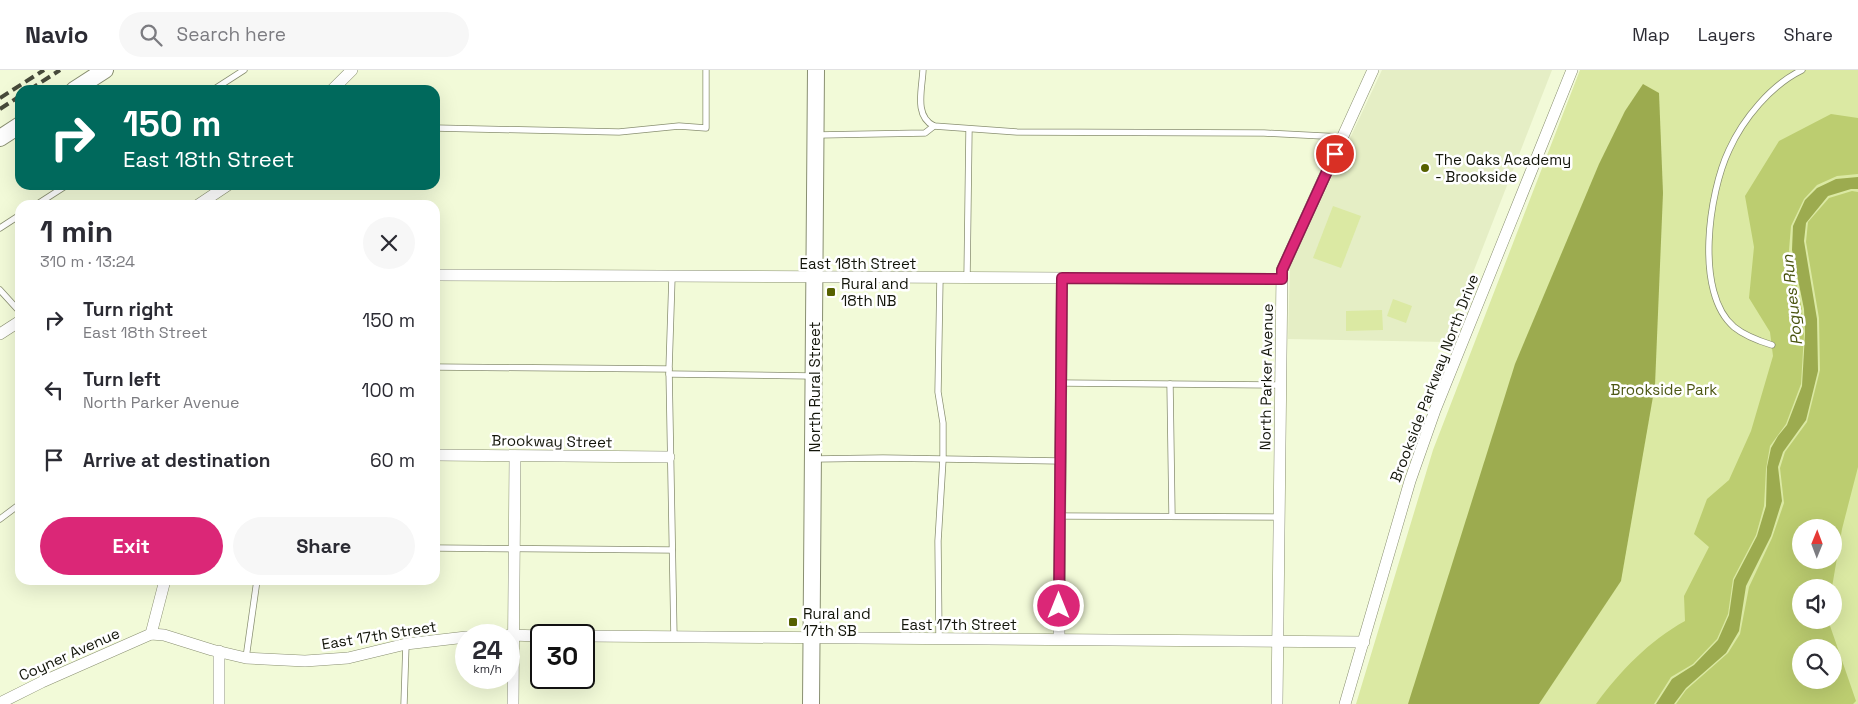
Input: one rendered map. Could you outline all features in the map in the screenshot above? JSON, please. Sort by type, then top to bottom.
[{"type":"main road","points":[[82,85],[105,70]]},
{"type":"main road","name":"North Rural Street","points":[[812,704],[816,70]]},
{"type":"main road","points":[[0,138],[15,128]]},
{"type":"street","points":[[337,85],[352,70]]},
{"type":"street","name":"North Parker Avenue","points":[[1278,704],[1282,270],[1373,70]]},
{"type":"street","name":"Brookside Parkway North Drive","points":[[1344,704],[1364,642],[1410,481],[1445,383],[1572,70]]},
{"type":"street","points":[[206,200],[220,190]]},
{"type":"street","name":"East 18th Street","points":[[440,275],[1282,279]]},
{"type":"street","points":[[1059,639],[1062,278]]},
{"type":"street","points":[[0,334],[15,324]]},
{"type":"street","name":"Brookway Street","points":[[440,455],[669,457]]},
{"type":"street","points":[[511,624],[515,456]]},
{"type":"street","points":[[151,634],[164,585]]},
{"type":"street","name":"East 17th Street","points":[[151,634],[164,634],[220,652],[246,658],[319,660],[363,655],[406,644],[455,638]]},
{"type":"street","name":"Coyner Avenue","points":[[0,703],[42,682],[151,634]]},
{"type":"street","name":"East 17th Street","points":[[595,636],[1364,642]]},
{"type":"street","points":[[219,704],[220,652]]},
{"type":"street","points":[[513,689],[513,704]]},
{"type":"lane","points":[[221,85],[244,70]]},
{"type":"lane","points":[[440,128],[619,132],[679,126],[706,128],[706,70]]},
{"type":"lane","points":[[923,70],[921,110],[924,120],[934,126],[969,130],[1264,133],[1342,137]]},
{"type":"lane","points":[[1772,345],[1746,335],[1734,327],[1719,302],[1710,273],[1710,218],[1717,185],[1733,142],[1767,96],[1802,70]]},
{"type":"lane","points":[[816,135],[925,133],[934,126]]},
{"type":"lane","points":[[967,278],[969,130]]},
{"type":"lane","points":[[44,200],[59,190]]},
{"type":"lane","points":[[0,228],[15,218]]},
{"type":"lane","points":[[672,276],[669,457],[674,637]]},
{"type":"lane","points":[[939,638],[938,541],[943,459],[943,424],[938,392],[940,278]]},
{"type":"lane","points":[[0,290],[15,306]]},
{"type":"lane","points":[[440,367],[814,376]]},
{"type":"lane","points":[[1061,384],[1281,385]]},
{"type":"lane","points":[[1170,384],[1172,515]]},
{"type":"lane","points":[[813,459],[1060,461]]},
{"type":"lane","points":[[0,519],[15,508]]},
{"type":"lane","points":[[1060,516],[1172,515],[1280,517]]},
{"type":"lane","points":[[440,548],[672,550]]},
{"type":"lane","points":[[246,658],[256,585]]},
{"type":"lane","points":[[404,704],[406,644]]},
{"type":"shaded area","name":"The Oaks Academy - Brookside","points":[[1382,70],[1552,70],[1446,342],[1288,339],[1290,266]]},
{"type":"shaded area","points":[[1643,84],[1659,93],[1663,193],[1655,385],[1621,581],[1539,704],[1408,704],[1515,364],[1599,164],[1625,111]]},
{"type":"shaded area","points":[[1831,114],[1858,118],[1858,174],[1837,176],[1817,185],[1804,199],[1791,226],[1789,250],[1802,309],[1804,334],[1801,384],[1786,424],[1770,446],[1766,469],[1764,506],[1756,535],[1733,579],[1728,614],[1717,639],[1693,664],[1671,677],[1654,704],[1596,704],[1615,680],[1647,647],[1685,621],[1684,596],[1709,547],[1694,534],[1707,499],[1729,480],[1751,431],[1773,356],[1770,332],[1749,298],[1754,247],[1745,196],[1779,141]]},
{"type":"shaded area","points":[[1858,177],[1858,189],[1851,189],[1828,196],[1806,223],[1804,241],[1817,319],[1818,371],[1806,420],[1783,452],[1778,467],[1782,501],[1771,536],[1746,586],[1739,631],[1726,653],[1686,688],[1674,704],[1656,704],[1672,679],[1694,665],[1718,640],[1729,615],[1734,580],[1757,536],[1766,506],[1767,467],[1771,448],[1787,425],[1802,386],[1805,334],[1804,309],[1792,250],[1793,226],[1805,200],[1817,188],[1836,179]]},
{"type":"shaded area","points":[[1852,191],[1858,192],[1858,467],[1842,529],[1842,519],[1792,519],[1792,569],[1835,569],[1833,579],[1792,579],[1792,629],[1831,629],[1835,639],[1792,639],[1792,689],[1842,689],[1842,660],[1856,701],[1853,704],[1676,704],[1686,690],[1728,653],[1740,634],[1749,587],[1772,538],[1784,503],[1780,468],[1785,452],[1807,422],[1820,370],[1819,318],[1806,242],[1808,222],[1829,198]]},
{"type":"green space","name":"Brookside Park","points":[[1580,70],[1858,70],[1858,704],[1356,704],[1433,450]]},
{"type":"green space","points":[[1333,206],[1361,216],[1341,268],[1313,258]]},
{"type":"green space","points":[[1393,299],[1412,306],[1406,323],[1387,316]]},
{"type":"green space","points":[[1382,310],[1383,330],[1346,331],[1346,311]]},
{"type":"railway","points":[[20,85],[44,70]]},
{"type":"railway","points":[[37,85],[60,70]]},
{"type":"railway","points":[[0,98],[15,88]]},
{"type":"railway","points":[[0,109],[15,99]]},
{"type":"place","name":"The Oaks Academy - Brookside","points":[[1425,168]]},
{"type":"place","name":"Rural and 18th NB","points":[[831,292]]},
{"type":"place","name":"Rural and 17th SB","points":[[793,622]]},
{"type":"route","points":[[1059,606],[1062,278],[1282,279],[1282,270],[1335,154]]},
{"type":"water label","name":"Pogues Run","points":[[1792,300]]}]
